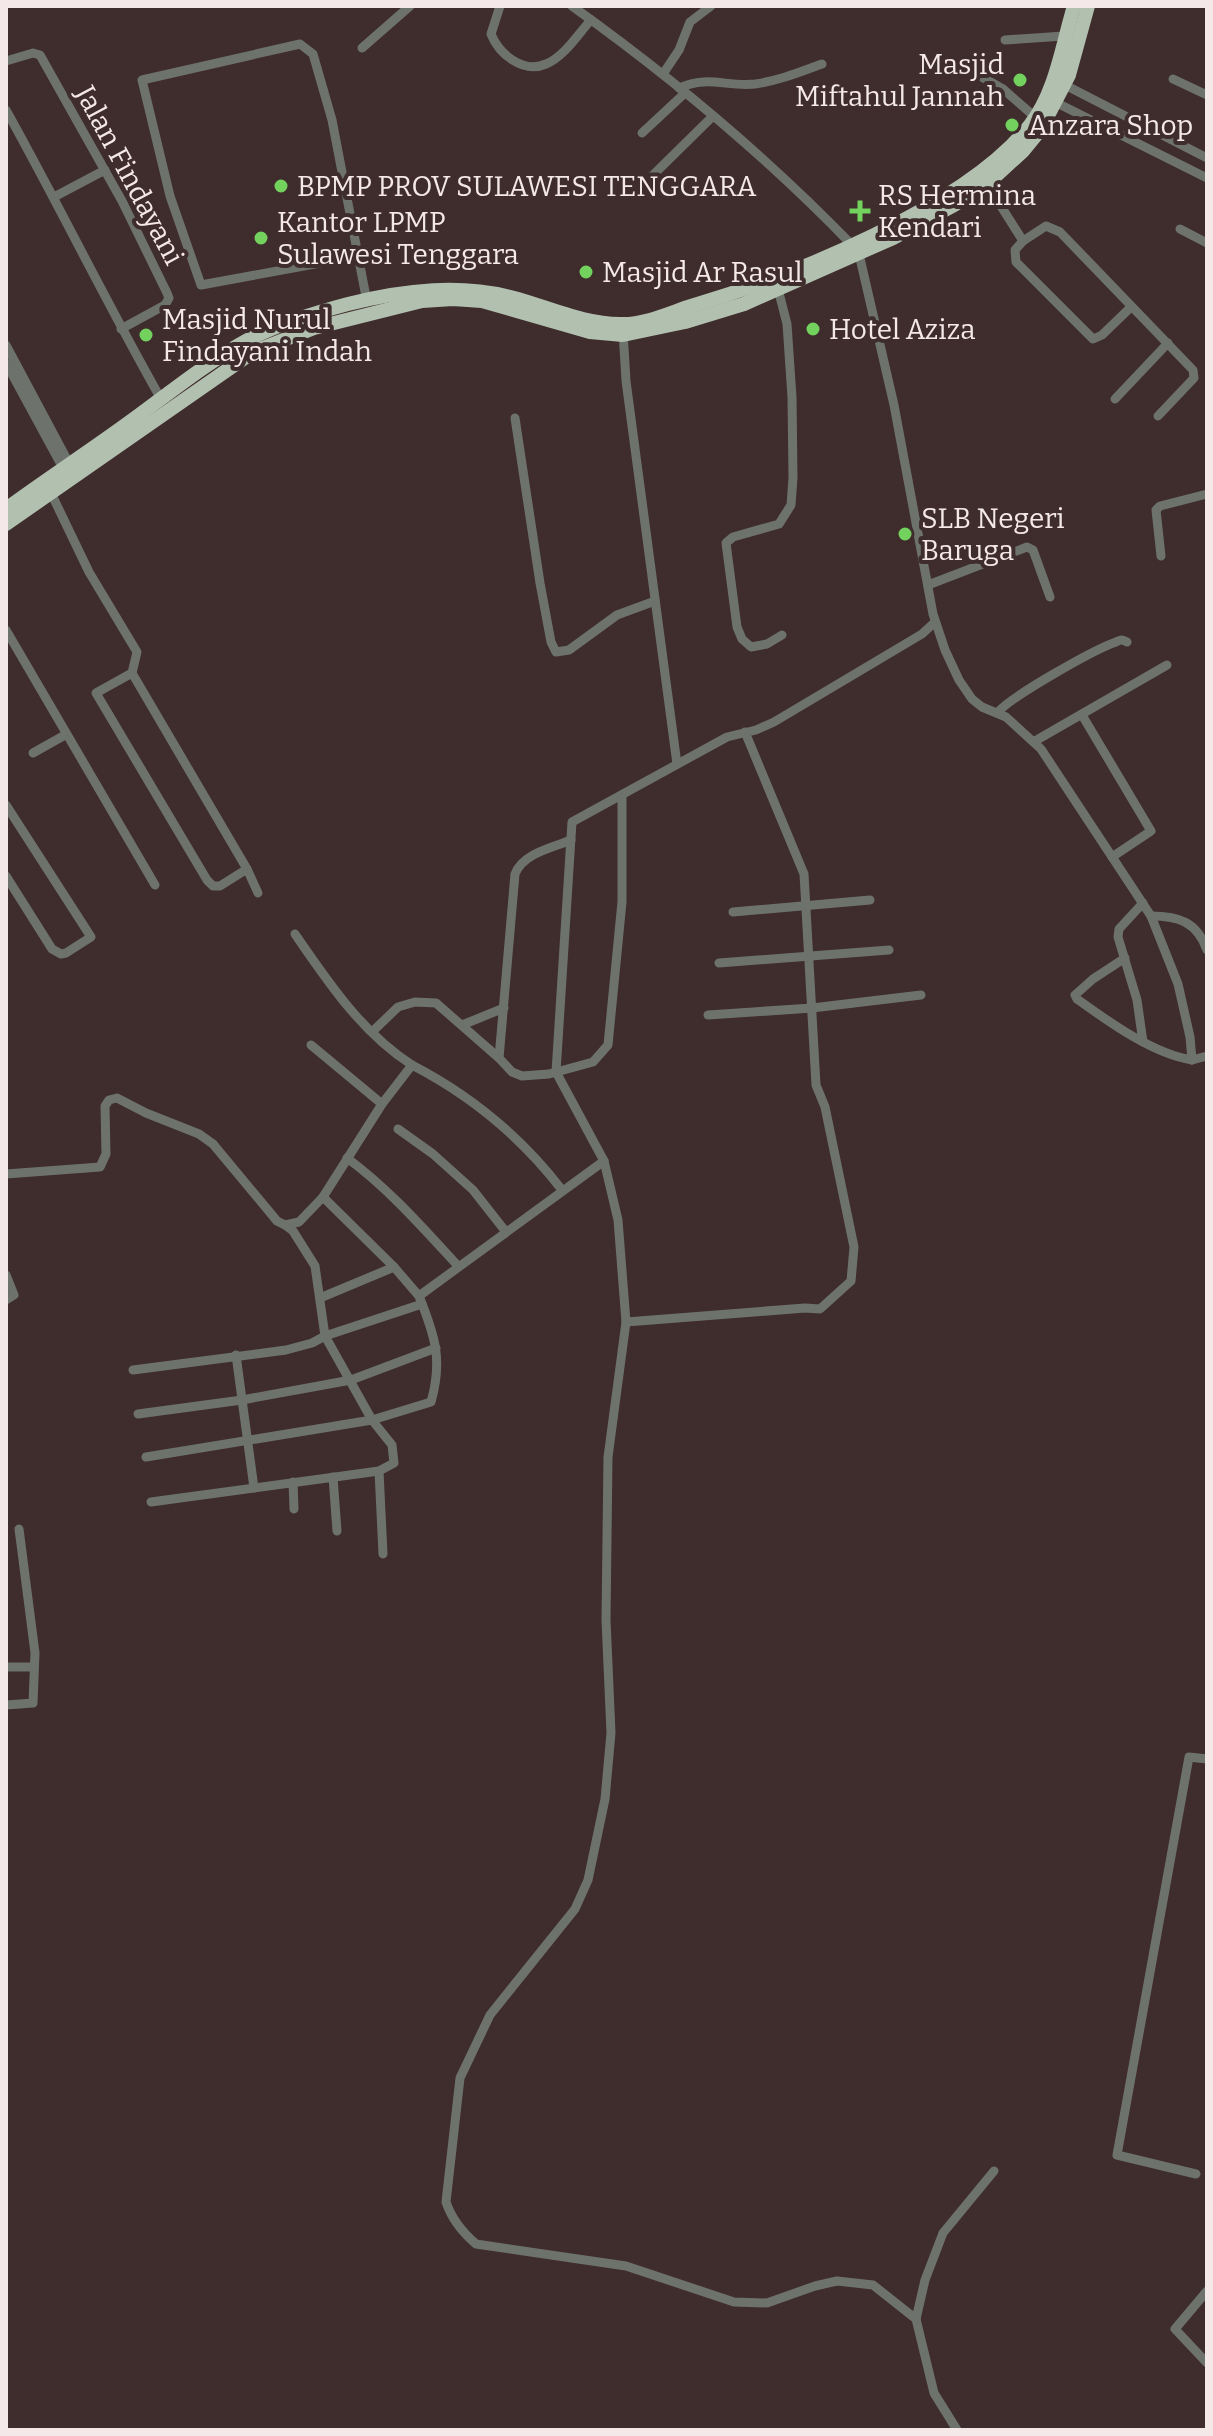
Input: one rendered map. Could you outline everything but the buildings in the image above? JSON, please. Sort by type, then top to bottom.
[{"type":"highway","points":[[623,330],[855,250],[978,175],[1011,146],[1035,117],[1051,83],[1074,6]]},
{"type":"highway","points":[[6,524],[130,431],[161,399],[246,341],[311,315],[453,299],[482,301],[590,332],[685,322],[744,304],[954,205],[987,184],[1023,151],[1041,129],[1065,85],[1088,6]]},
{"type":"highway","points":[[6,509],[66,466],[168,410],[253,352],[368,307]]},
{"type":"street","points":[[362,48],[410,6]]},
{"type":"street","points":[[500,6],[491,34],[497,47],[513,61],[535,67],[559,56],[591,20]]},
{"type":"street","points":[[572,6],[682,90],[825,217],[855,250],[894,405],[935,622],[951,665],[966,693],[982,707],[998,712],[1035,741],[1151,916],[1178,984],[1192,1060]]},
{"type":"street","points":[[663,74],[679,50],[690,22],[711,6]]},
{"type":"street","points":[[1005,40],[1064,36]]},
{"type":"street","points":[[358,256],[201,285],[170,196],[142,80],[300,44],[309,49],[332,120],[368,307]]},
{"type":"street","name":"Jalan Findayani","points":[[6,61],[33,53],[40,55],[105,170],[169,298],[165,305],[121,329]]},
{"type":"street","points":[[642,133],[682,90],[696,81],[755,83],[780,79],[822,64]]},
{"type":"street","points":[[964,67],[1003,89],[1035,117]]},
{"type":"street","points":[[1173,79],[1207,95]]},
{"type":"street","points":[[1065,85],[1207,158]]},
{"type":"street","points":[[1057,103],[1207,178]]},
{"type":"street","points":[[6,110],[161,399]]},
{"type":"street","points":[[647,181],[712,117]]},
{"type":"street","points":[[54,197],[105,170]]},
{"type":"street","points":[[987,184],[1023,241]]},
{"type":"street","points":[[1131,307],[1102,335],[1093,339],[1016,262],[1015,250],[1040,227],[1054,227],[1193,370],[1195,376],[1158,416]]},
{"type":"street","points":[[1180,229],[1207,243]]},
{"type":"street","points":[[778,289],[787,324],[792,397],[791,505],[779,524],[733,537],[726,543],[737,627],[742,639],[751,647],[782,635]]},
{"type":"street","points":[[623,330],[626,381],[677,764]]},
{"type":"street","points":[[1115,399],[1168,343]]},
{"type":"street","points":[[6,345],[66,466]]},
{"type":"street","points":[[6,363],[66,466]]},
{"type":"street","points":[[515,418],[540,583],[551,642],[556,652],[569,650],[617,615],[655,601]]},
{"type":"street","points":[[51,493],[89,572],[137,652],[132,673],[258,893]]},
{"type":"street","points":[[1161,556],[1156,510],[1160,506],[1207,494]]},
{"type":"street","points":[[928,585],[1027,547],[1033,550],[1050,597]]},
{"type":"street","points":[[916,2319],[873,2285],[857,2281],[815,2286],[767,2303],[734,2302],[626,2266],[476,2244],[463,2233],[446,2202],[460,2078],[490,2015],[575,1909],[588,1880],[605,1799],[611,1733],[606,1608],[608,1470],[626,1322],[618,1220],[604,1161],[556,1072],[572,822],[727,737],[774,722],[911,641],[935,622]]},
{"type":"street","points":[[6,630],[155,885]]},
{"type":"street","points":[[998,712],[1019,695],[1099,650],[1117,641],[1127,642]]},
{"type":"street","points":[[1035,741],[1167,665]]},
{"type":"street","points":[[132,673],[96,693],[130,752],[213,886],[220,886],[247,869]]},
{"type":"street","points":[[1082,715],[1151,831],[1112,857]]},
{"type":"street","points":[[626,1322],[820,1309],[851,1281],[854,1247],[825,1107],[816,1085],[803,867],[745,732]]},
{"type":"street","points":[[33,753],[65,735]]},
{"type":"street","points":[[372,1032],[398,1007],[415,1002],[436,1003],[512,1072],[522,1076],[556,1072],[593,1062],[608,1045],[622,902],[622,795]]},
{"type":"street","points":[[6,805],[91,937],[66,953],[52,949],[6,876]]},
{"type":"street","points":[[499,1058],[518,868],[530,857],[571,840]]},
{"type":"street","points":[[733,912],[870,900]]},
{"type":"street","points":[[1143,903],[1118,933],[1137,1000],[1143,1042]]},
{"type":"street","points":[[1151,916],[1181,919],[1191,924],[1207,950]]},
{"type":"street","points":[[295,934],[348,1007],[394,1054],[439,1079],[506,1130],[539,1160],[562,1190]]},
{"type":"street","points":[[719,963],[889,950]]},
{"type":"street","points":[[1125,958],[1075,995],[1084,1005],[1167,1054],[1192,1060],[1207,1056]]},
{"type":"street","points":[[708,1015],[812,1008],[921,995]]},
{"type":"street","points":[[462,1025],[504,1008]]},
{"type":"street","points":[[311,1045],[382,1104]]},
{"type":"street","points":[[285,1225],[303,1219],[323,1197],[382,1104],[412,1065]]},
{"type":"street","points":[[6,1174],[100,1167],[106,1154],[105,1106],[109,1100],[117,1098],[206,1139],[277,1221],[293,1231],[315,1266],[325,1336],[372,1420],[392,1445],[394,1463],[379,1471],[151,1502]]},
{"type":"street","points":[[398,1129],[433,1154],[473,1190],[506,1232]]},
{"type":"street","points":[[347,1158],[397,1200],[458,1266]]},
{"type":"street","points":[[133,1370],[286,1350],[312,1343],[420,1300],[458,1266],[604,1161]]},
{"type":"street","points":[[146,1457],[372,1420],[431,1402],[437,1380],[436,1348],[420,1300],[394,1267],[323,1197]]},
{"type":"street","points":[[320,1298],[394,1267]]},
{"type":"street","points":[[6,1275],[14,1295],[6,1300]]},
{"type":"street","points":[[138,1414],[242,1400],[351,1380],[436,1348]]},
{"type":"street","points":[[236,1355],[254,1488]]},
{"type":"street","points":[[379,1471],[383,1554]]},
{"type":"street","points":[[333,1477],[337,1531]]},
{"type":"street","points":[[293,1482],[294,1509]]},
{"type":"street","points":[[6,1705],[33,1703],[34,1667],[19,1529]]},
{"type":"street","points":[[6,1667],[34,1667]]},
{"type":"street","points":[[1196,2174],[1117,2155],[1189,1757],[1207,1759]]},
{"type":"street","points":[[957,2430],[934,2393],[916,2319],[925,2280],[943,2233],[994,2171]]},
{"type":"street","points":[[1206,2294],[1175,2329],[1207,2363]]},
{"type":"place","name":"Masjid Miftahul Jannah","points":[[1020,80]]},
{"type":"place","name":"Anzara Shop","points":[[1012,125]]},
{"type":"place","name":"BPMP PROV SULAWESI TENGGARA","points":[[281,186]]},
{"type":"place","name":"RS Hermina Kendari","points":[[860,211]]},
{"type":"place","name":"Kantor LPMP Sulawesi Tenggara","points":[[261,238]]},
{"type":"place","name":"Masjid Ar Rasul","points":[[586,272]]},
{"type":"place","name":"Hotel Aziza","points":[[813,329]]},
{"type":"place","name":"Masjid Nurul Findayani Indah","points":[[146,335]]},
{"type":"place","name":"SLB Negeri Baruga","points":[[905,534]]}]
